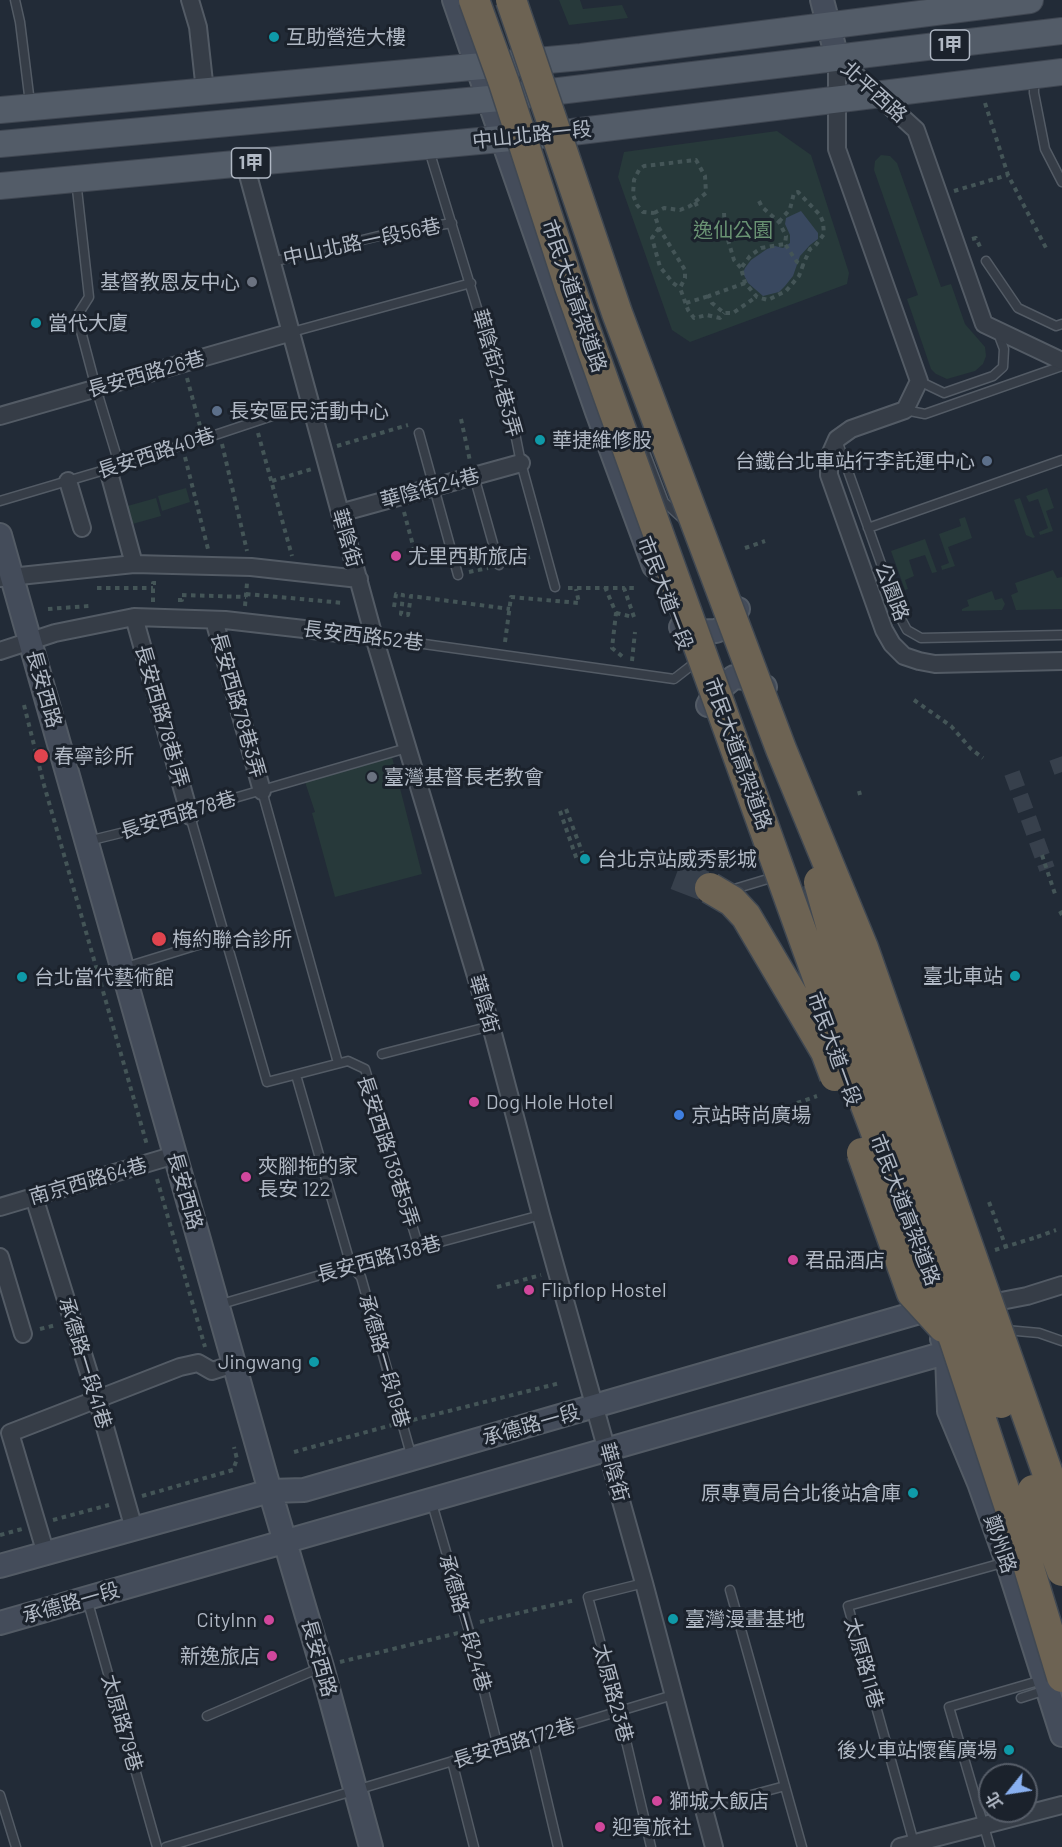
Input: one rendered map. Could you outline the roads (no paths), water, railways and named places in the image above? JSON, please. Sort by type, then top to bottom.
[{"type":"highway","name":"市民大道高架道路","points":[[474,0],[504,83],[569,284],[1020,1538],[1052,1682]]},
{"type":"highway","name":"市民大道高架道路","points":[[511,0],[617,313],[781,749],[863,948],[1062,1514]]},
{"type":"highway","points":[[781,749],[837,959],[1062,1571]]},
{"type":"highway","points":[[742,761],[837,959]]},
{"type":"highway","points":[[714,891],[732,901],[746,916],[826,1052],[912,1293],[951,1347]]},
{"type":"main road","name":"1甲","points":[[0,110],[581,57],[1030,0]]},
{"type":"main road","name":"中山北路一段","points":[[0,144],[489,99],[1062,31]]},
{"type":"main road","name":"中山北路一段","points":[[0,186],[564,133],[1062,72]]},
{"type":"street","points":[[190,0],[198,27],[206,91]]},
{"type":"street","name":"市民大道一段","points":[[454,0],[597,412],[930,1309],[951,1347]]},
{"type":"street","points":[[520,0],[590,211],[715,551],[830,843],[1006,1330],[1062,1478]]},
{"type":"street","points":[[822,0],[837,58]]},
{"type":"street","name":"北平西路","points":[[837,58],[916,130],[984,324],[1062,364]]},
{"type":"street","name":"北平西路","points":[[837,58],[837,149],[919,381]]},
{"type":"street","name":"華陰街","points":[[245,164],[374,637],[490,1026],[556,1271],[608,1449],[714,1847]]},
{"type":"street","name":"長安西路26巷","points":[[0,416],[292,332]]},
{"type":"street","points":[[905,410],[919,381]]},
{"type":"street","name":"北平西路","points":[[837,439],[850,429],[905,410]]},
{"type":"street","points":[[837,439],[829,457],[829,475],[884,630],[892,644],[904,656],[935,664],[1062,661]]},
{"type":"street","name":"華陰街24巷","points":[[340,513],[521,463]]},
{"type":"street","points":[[114,467],[134,564]]},
{"type":"street","points":[[68,481],[82,528]]},
{"type":"street","name":"長安西路","points":[[0,535],[6,578],[30,642],[322,1667],[371,1847]]},
{"type":"street","points":[[6,578],[134,564],[213,566],[249,574],[297,571],[359,579]]},
{"type":"street","points":[[677,626],[690,632],[716,631],[726,626],[738,609]]},
{"type":"street","name":"長安西路52巷","points":[[0,651],[55,633],[134,617],[214,620],[374,637]]},
{"type":"street","name":"長安西路78巷1弄","points":[[134,617],[190,816]]},
{"type":"street","name":"長安西路78巷3弄","points":[[214,620],[262,791]]},
{"type":"street","points":[[707,707],[714,694],[734,677],[747,678],[769,690]]},
{"type":"street","name":"南京西路64巷","points":[[0,1207],[175,1155]]},
{"type":"street","name":"承德路一段41巷","points":[[34,1197],[97,1399],[134,1529]]},
{"type":"street","points":[[0,1257],[23,1334]]},
{"type":"street","name":"承德路一段","points":[[0,1566],[270,1491],[304,1490],[930,1309],[996,1302],[1027,1296],[1062,1285]]},
{"type":"street","name":"承德路一段","points":[[0,1623],[608,1449],[1006,1330]]},
{"type":"street","name":"鄭州路","points":[[951,1347],[949,1411],[979,1483],[1052,1682],[1062,1735]]},
{"type":"street","points":[[46,1554],[10,1433],[180,1367],[198,1363],[212,1371],[234,1364]]},
{"type":"street","points":[[907,1845],[1062,1805]]},
{"type":"lane","points":[[15,0],[31,107]]},
{"type":"lane","points":[[1034,75],[1034,93],[1044,149],[1062,182]]},
{"type":"lane","name":"中山北路一段56巷","points":[[427,145],[471,283]]},
{"type":"lane","points":[[76,180],[89,297],[77,316],[114,467]]},
{"type":"lane","name":"中山北路一段56巷","points":[[272,262],[391,233],[452,223]]},
{"type":"lane","points":[[986,261],[1018,308],[1056,326],[1062,324]]},
{"type":"lane","points":[[292,332],[471,283]]},
{"type":"lane","name":"華陰街24巷3弄","points":[[471,283],[515,433],[555,587]]},
{"type":"lane","name":"北平西路","points":[[919,381],[944,393],[993,376],[1003,367],[1004,349],[997,330]]},
{"type":"lane","name":"北平西路","points":[[905,410],[925,414],[1062,364]]},
{"type":"lane","name":"長安西路40巷","points":[[0,501],[203,439],[311,403]]},
{"type":"lane","points":[[419,433],[458,575]]},
{"type":"lane","points":[[640,439],[664,502],[715,551]]},
{"type":"lane","name":"公園路","points":[[837,439],[900,617],[907,630],[921,638],[1062,635]]},
{"type":"lane","points":[[868,528],[1062,460]]},
{"type":"lane","points":[[474,476],[499,565]]},
{"type":"lane","points":[[657,573],[664,502]]},
{"type":"lane","name":"長安西路52巷","points":[[374,637],[674,679],[692,665]]},
{"type":"lane","name":"長安西路78巷","points":[[87,842],[190,816],[200,808],[407,748]]},
{"type":"lane","points":[[190,816],[267,1082],[338,1063],[262,791]]},
{"type":"lane","points":[[830,843],[837,959],[855,1012]]},
{"type":"lane","points":[[714,891],[768,870],[804,915]]},
{"type":"lane","points":[[824,941],[837,959]]},
{"type":"lane","points":[[122,968],[201,944]]},
{"type":"lane","points":[[382,1053],[490,1026]]},
{"type":"lane","name":"長安西路138巷5弄","points":[[338,1063],[348,1061],[365,1069],[419,1248]]},
{"type":"lane","name":"承德路一段19巷","points":[[296,1075],[351,1266],[361,1277],[412,1459]]},
{"type":"lane","name":"長安西路138巷","points":[[218,1305],[351,1266],[541,1215]]},
{"type":"lane","points":[[1006,1330],[1039,1333],[1062,1341]]},
{"type":"lane","name":"承德路一段24巷","points":[[431,1499],[468,1628],[498,1746]]},
{"type":"lane","name":"太原路11巷","points":[[907,1845],[848,1606],[1007,1562]]},
{"type":"lane","name":"太原路23巷","points":[[644,1583],[588,1597],[619,1711],[651,1847]]},
{"type":"lane","points":[[730,1590],[802,1847]]},
{"type":"lane","name":"太原路79巷","points":[[86,1598],[157,1847]]},
{"type":"lane","points":[[207,1716],[322,1667]]},
{"type":"lane","points":[[1021,1698],[1052,1682]]},
{"type":"lane","points":[[990,1847],[949,1707],[1052,1682]]},
{"type":"lane","name":"長安西路172巷","points":[[166,1847],[673,1695]]},
{"type":"lane","points":[[531,1737],[558,1847]]},
{"type":"lane","points":[[452,1761],[474,1847]]},
{"type":"lane","points":[[703,1808],[785,1786]]},
{"type":"lane","points":[[0,1796],[16,1847]]},
{"type":"water","points":[[801,211],[818,233],[818,239],[800,256],[793,276],[785,286],[779,292],[763,296],[748,283],[743,273],[745,268],[751,260],[767,249],[775,246],[783,248],[790,243],[790,235],[785,224],[786,218]]},
{"type":"tunnel","points":[[1057,758],[1062,772]]},
{"type":"tunnel","points":[[1012,773],[1047,869]]},
{"type":"tunnel","points":[[676,875],[710,888]]},
{"type":"place","name":"互助營造大樓","points":[[274,37]]},
{"type":"place","name":"基督教恩友中心","points":[[252,282]]},
{"type":"place","name":"當代大廈","points":[[36,323]]},
{"type":"place","name":"長安區民活動中心","points":[[217,411]]},
{"type":"place","name":"華捷維修股","points":[[540,440]]},
{"type":"place","name":"台鐵台北車站行李託運中心","points":[[987,461]]},
{"type":"place","name":"尤里西斯旅店","points":[[396,556]]},
{"type":"place","name":"春寧診所","points":[[41,756]]},
{"type":"place","name":"臺灣基督長老教會","points":[[372,777]]},
{"type":"place","name":"台北京站威秀影城","points":[[585,859]]},
{"type":"place","name":"梅約聯合診所","points":[[159,939]]},
{"type":"place","name":"臺北車站","points":[[1015,976]]},
{"type":"place","name":"台北當代藝術館","points":[[22,977]]},
{"type":"place","name":"Dog Hole Hotel","points":[[474,1102]]},
{"type":"place","name":"京站時尚廣場","points":[[679,1115]]},
{"type":"place","name":"夾腳拖的家 長安 122","points":[[246,1177]]},
{"type":"place","name":"君品酒店","points":[[793,1260]]},
{"type":"place","name":"Flipflop Hostel","points":[[529,1290]]},
{"type":"place","name":"Jingwang","points":[[314,1362]]},
{"type":"place","name":"原專賣局台北後站倉庫","points":[[913,1493]]},
{"type":"place","name":"臺灣漫畫基地","points":[[673,1619]]},
{"type":"place","name":"CityInn","points":[[269,1620]]},
{"type":"place","name":"新逸旅店","points":[[272,1656]]},
{"type":"place","name":"後火車站懷舊廣場","points":[[1009,1750]]},
{"type":"place","name":"獅城大飯店","points":[[657,1801]]},
{"type":"place","name":"迎賓旅社","points":[[600,1827]]},
{"type":"park label","name":"逸仙公園","points":[[733,230]]}]
